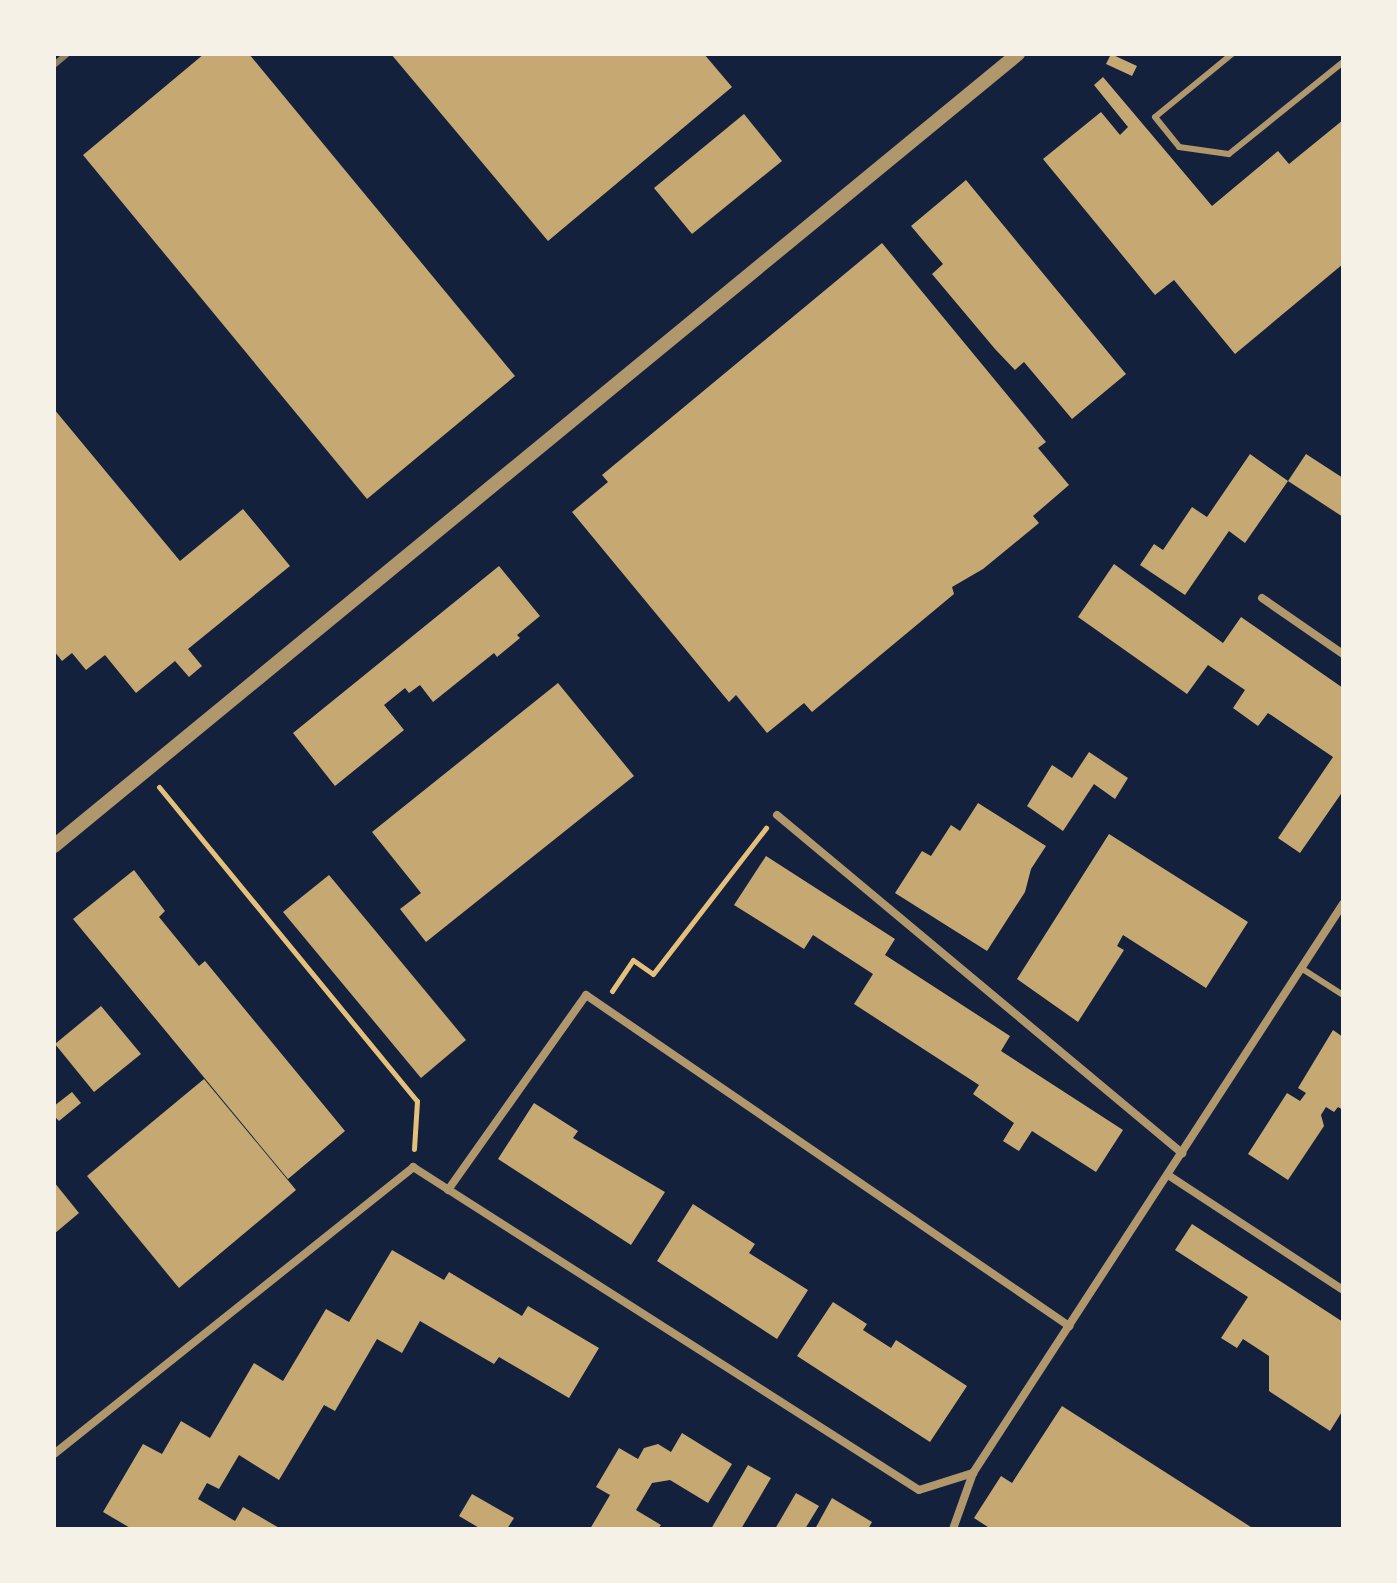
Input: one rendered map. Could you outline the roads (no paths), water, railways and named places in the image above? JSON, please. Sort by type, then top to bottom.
[{"type":"street","points":[[54,846],[1018,54]]},
{"type":"street","points":[[1262,598],[1343,654]]},
{"type":"street","points":[[777,815],[1182,1153]]},
{"type":"street","points":[[953,1529],[973,1473],[1343,904]]},
{"type":"street","points":[[448,1190],[586,995],[1069,1326]]},
{"type":"street","points":[[54,1454],[413,1167],[919,1490],[973,1473]]},
{"type":"street","points":[[1168,1175],[1343,1290]]},
{"type":"lane","points":[[1232,54],[1155,117],[1179,147],[1229,154],[1343,62]]},
{"type":"lane","points":[[1301,968],[1343,995]]},
{"type":"railway","points":[[54,65],[67,54]]}]
